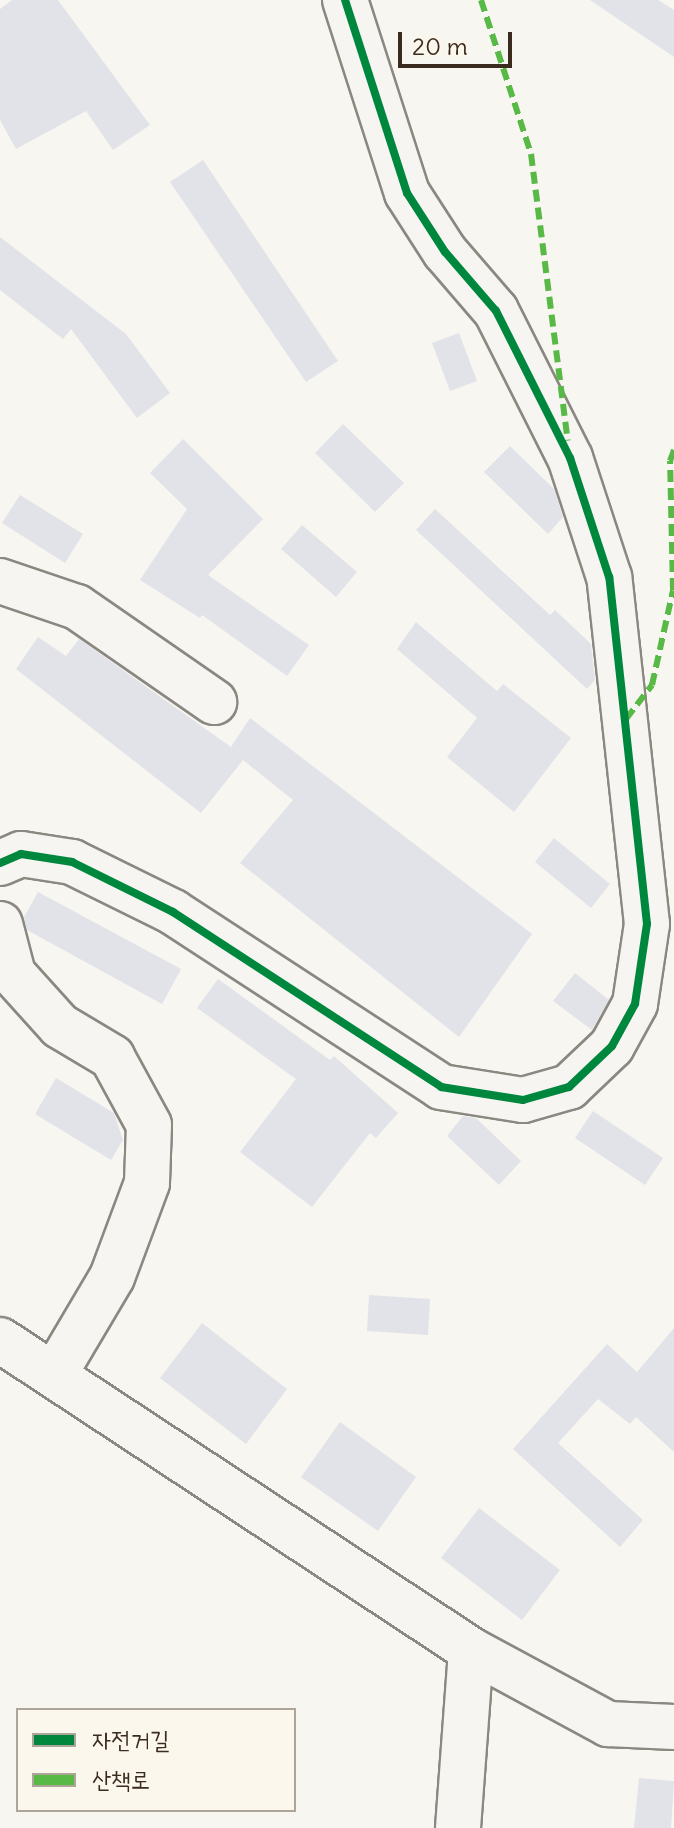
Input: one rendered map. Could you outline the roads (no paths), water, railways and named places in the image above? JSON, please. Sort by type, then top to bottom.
[{"type":"street","points":[[0,863],[21,854],[72,862],[173,912],[441,1087],[523,1100],[569,1087],[612,1046],[635,1004],[647,924],[609,577],[570,458],[496,311],[445,252],[407,193],[345,0]]},
{"type":"street","points":[[0,581],[77,607],[214,702]]},
{"type":"street","points":[[0,924],[13,974],[60,1026],[112,1057],[149,1125],[147,1183],[112,1277],[54,1375]]},
{"type":"street","points":[[0,1340],[471,1650],[608,1724],[674,1727]]},
{"type":"street","points":[[458,1828],[471,1650]]}]
